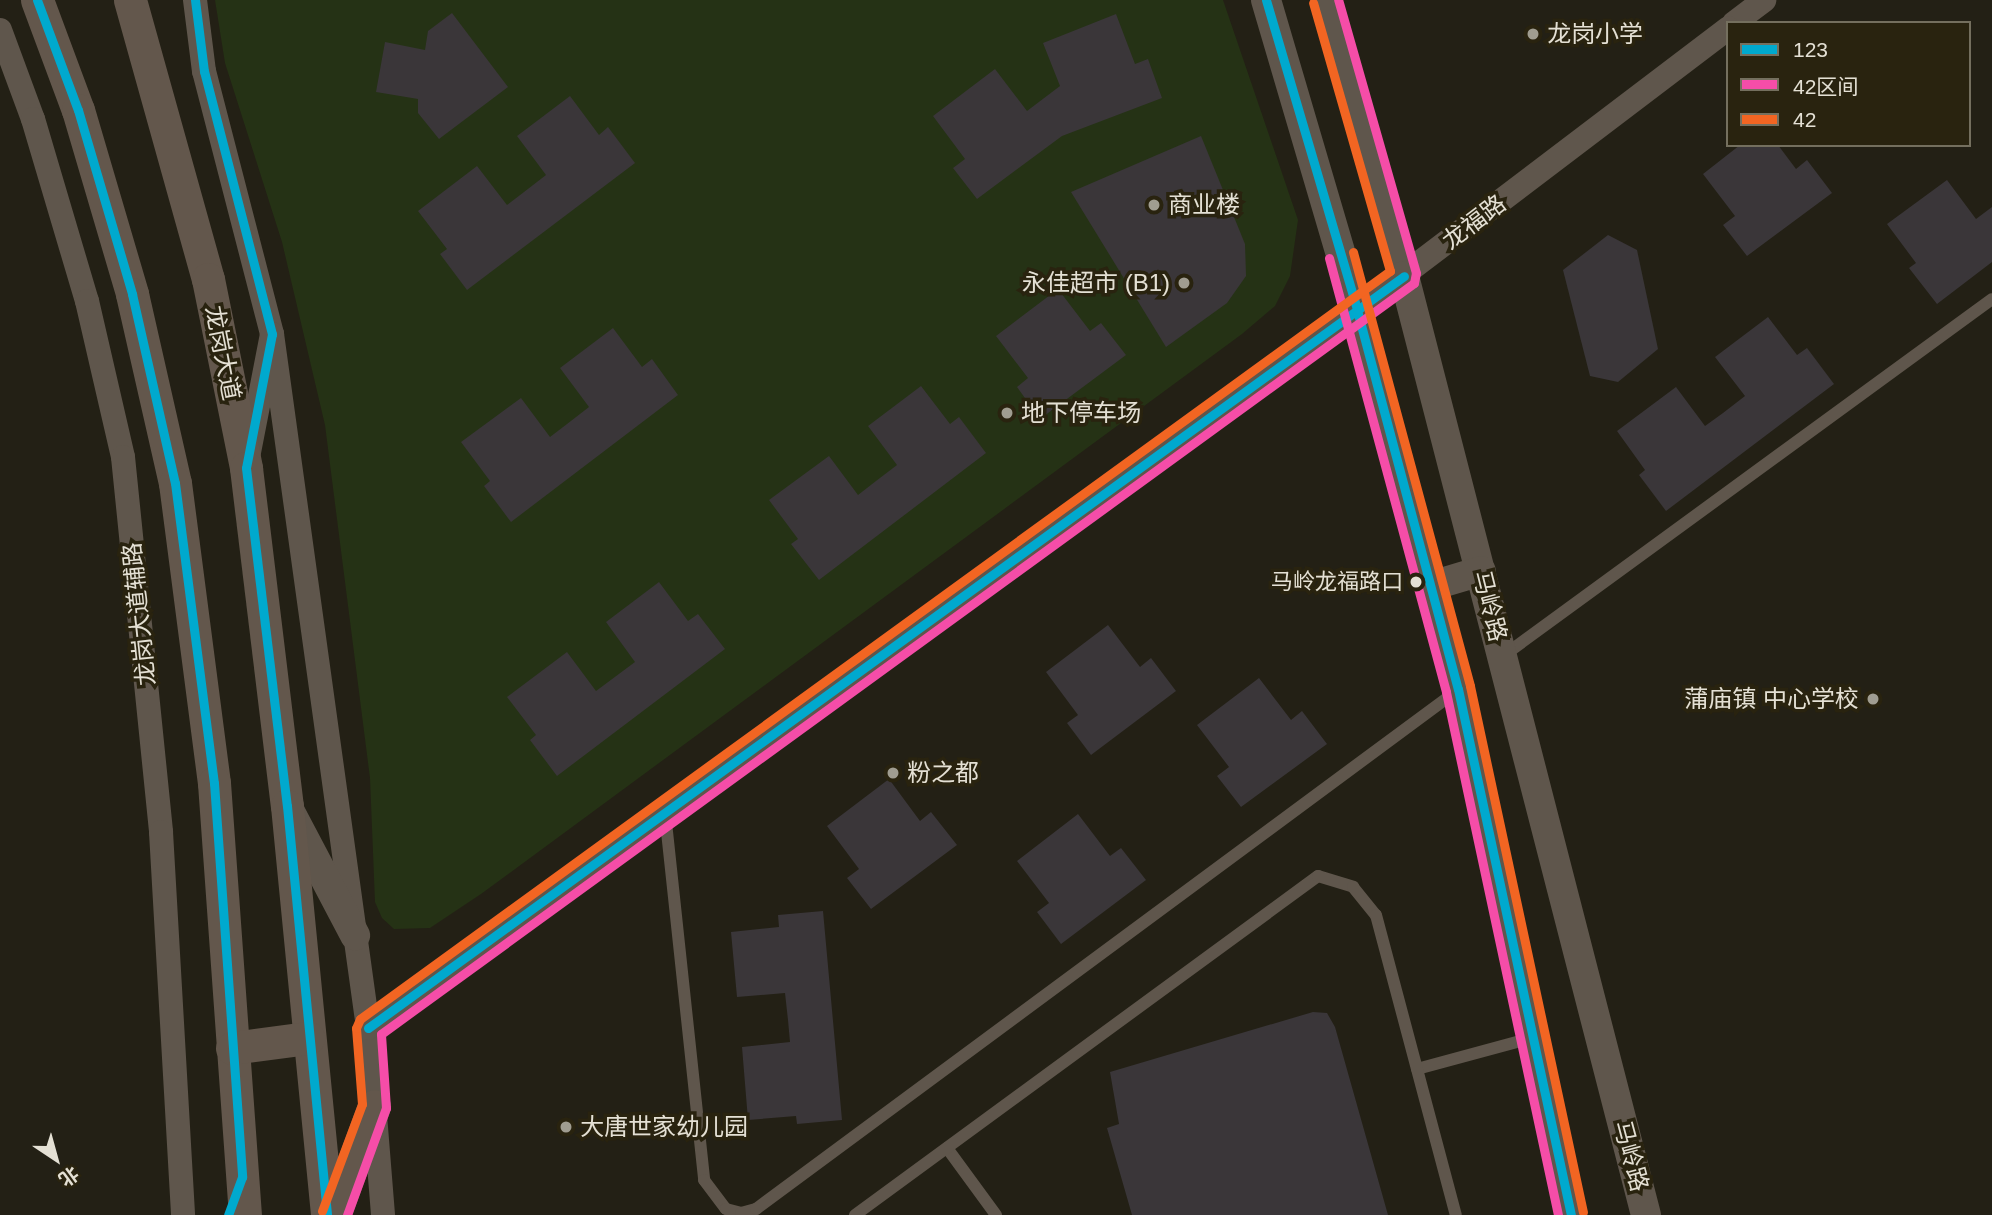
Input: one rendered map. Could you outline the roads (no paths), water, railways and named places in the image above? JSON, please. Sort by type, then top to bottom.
[{"type":"main road","points":[[37,0],[78,110],[128,281],[175,483],[214,783],[245,1215]]},
{"type":"main road","name":"龙岗大道","points":[[130,0],[208,279],[246,468],[287,806],[327,1215]]},
{"type":"main road","points":[[232,1048],[308,1038]]},
{"type":"main road","points":[[334,1215],[374,1106]]},
{"type":"main road","points":[[228,1215],[242,1177]]},
{"type":"street","points":[[195,0],[204,71],[272,334],[368,1028],[383,1215]]},
{"type":"street","points":[[1266,0],[1357,310],[1458,689],[1571,1215]]},
{"type":"street","name":"马岭路","points":[[1325,0],[1404,276],[1646,1215]]},
{"type":"street","points":[[1737,21],[1764,0]]},
{"type":"street","name":"龙岗大道辅路","points":[[0,30],[33,119],[87,301],[123,457],[162,832],[183,1215]]},
{"type":"street","name":"龙福路","points":[[368,1028],[1404,276],[1726,30]]},
{"type":"street","points":[[246,468],[272,334]]},
{"type":"street","points":[[1431,586],[1481,571]]},
{"type":"street","points":[[287,806],[355,934]]},
{"type":"lane","points":[[1503,656],[1992,299]]},
{"type":"lane","points":[[665,813],[704,1180],[726,1209],[741,1213],[756,1209],[1458,689]]},
{"type":"lane","points":[[855,1215],[1318,876],[1353,887],[1376,915],[1456,1215]]},
{"type":"lane","points":[[1417,1069],[1533,1038]]},
{"type":"lane","points":[[947,1147],[996,1215]]},
{"type":"place","name":"龙岗小学","points":[[1533,34]]},
{"type":"place","name":"商业楼","points":[[1154,205]]},
{"type":"place","name":"永佳超市 (B1)","points":[[1184,283]]},
{"type":"place","name":"地下停车场","points":[[1007,413]]},
{"type":"place","name":"马岭龙福路口","points":[[1416,582]]},
{"type":"place","name":"蒲庙镇 中心学校","points":[[1873,699]]},
{"type":"place","name":"粉之都","points":[[893,773]]},
{"type":"place","name":"大唐世家幼儿园","points":[[566,1127]]}]
